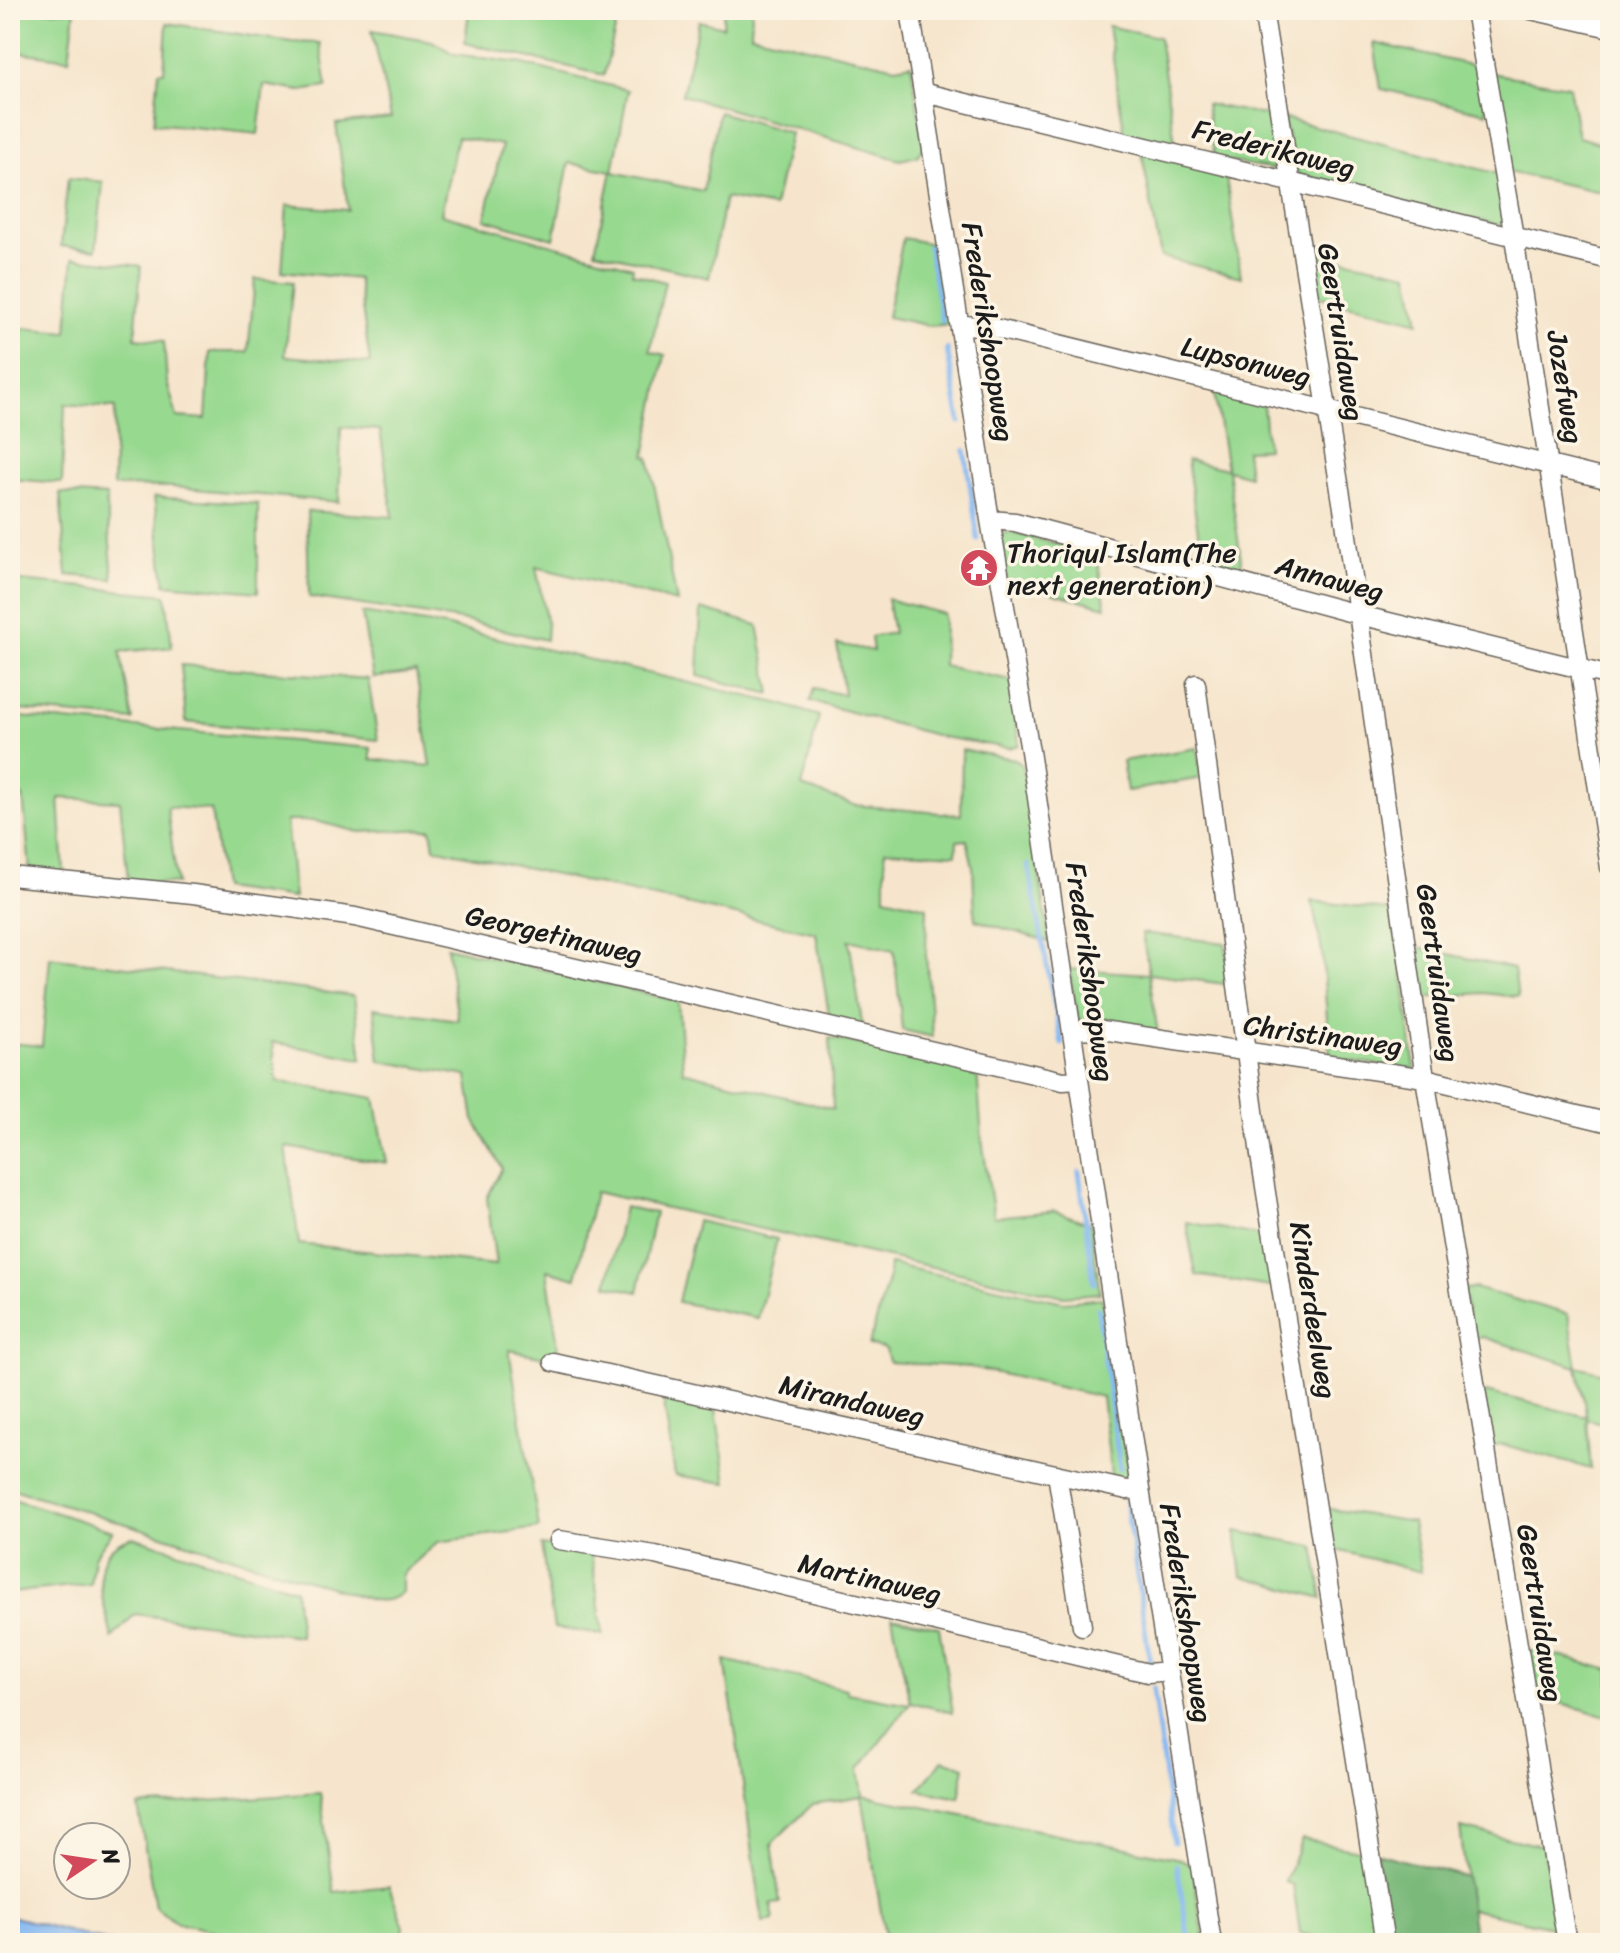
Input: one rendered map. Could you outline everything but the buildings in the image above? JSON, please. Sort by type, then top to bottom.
[{"type":"street","name":"Frederikshoopweg","points":[[910,10],[990,520],[1030,751],[1140,1489],[1212,1943]]},
{"type":"street","name":"Geertruidaweg","points":[[1263,10],[1360,615],[1425,1078],[1567,1943]]},
{"type":"street","name":"Jozefweg","points":[[1475,10],[1550,465],[1610,868]]},
{"type":"street","points":[[1531,10],[1610,28]]},
{"type":"street","name":"Frederikaweg","points":[[925,93],[1610,260]]},
{"type":"street","name":"Lupsonweg","points":[[961,325],[986,326],[1610,480]]},
{"type":"street","name":"Annaweg","points":[[990,520],[1015,522],[1360,615],[1610,676]]},
{"type":"street","name":"Kinderdeelweg","points":[[1196,684],[1246,1052],[1385,1943]]},
{"type":"street","name":"Georgetinaweg","points":[[10,876],[193,894],[355,917],[1063,1081],[1078,1080]]},
{"type":"street","name":"Christinaweg","points":[[1072,1030],[1095,1029],[1425,1078],[1610,1123]]},
{"type":"street","name":"Mirandaweg","points":[[553,1362],[1127,1490],[1140,1489]]},
{"type":"street","points":[[1057,1474],[1082,1626]]},
{"type":"street","name":"Martinaweg","points":[[559,1540],[655,1555],[1148,1673],[1168,1671]]},
{"type":"green space","points":[[10,10],[75,11],[69,59],[10,51]]},
{"type":"green space","points":[[469,10],[620,10],[604,75],[465,43]]},
{"type":"green space","points":[[724,10],[752,10],[751,34],[896,67],[911,64],[924,146],[917,156],[900,160],[682,95],[699,21],[723,27]]},
{"type":"green space","points":[[167,23],[292,42],[320,43],[327,87],[300,91],[264,85],[258,134],[154,123],[159,71],[164,71]]},
{"type":"green space","points":[[1108,26],[1159,37],[1176,149],[1125,136]]},
{"type":"green space","points":[[372,30],[432,41],[454,54],[519,63],[628,90],[613,172],[703,191],[719,112],[790,133],[774,207],[725,198],[709,278],[595,251],[612,171],[569,163],[554,239],[485,219],[502,145],[457,137],[441,214],[633,267],[632,273],[665,282],[650,351],[665,355],[645,456],[649,458],[677,602],[536,567],[547,624],[546,640],[461,620],[309,597],[307,511],[393,517],[380,430],[341,427],[339,502],[172,487],[113,486],[115,408],[65,404],[62,483],[10,479],[11,327],[67,332],[73,258],[141,266],[135,338],[164,341],[167,382],[177,417],[206,419],[210,352],[248,352],[255,279],[293,282],[285,356],[370,363],[358,279],[282,271],[287,205],[348,210],[336,124],[391,118]]},
{"type":"green space","points":[[1374,43],[1480,67],[1487,113],[1381,89]]},
{"type":"green space","points":[[1490,73],[1569,86],[1578,137],[1610,146],[1610,194],[1507,172]]},
{"type":"green space","points":[[1206,104],[1275,117],[1280,170],[1215,159]]},
{"type":"green space","points":[[1283,118],[1499,174],[1508,227],[1299,179]]},
{"type":"green space","points":[[1141,149],[1225,171],[1241,277],[1161,257]]},
{"type":"green space","points":[[68,178],[103,182],[96,250],[61,246]]},
{"type":"green space","points":[[903,238],[939,245],[951,324],[931,326],[887,317]]},
{"type":"green space","points":[[1305,251],[1409,273],[1419,322],[1312,295]]},
{"type":"green space","points":[[1214,391],[1263,404],[1267,449],[1246,450],[1249,476],[1228,470],[1244,580],[1204,570],[1187,460],[1227,469]]},
{"type":"green space","points":[[60,493],[106,496],[113,579],[67,575]]},
{"type":"green space","points":[[154,497],[258,504],[258,592],[165,584]]},
{"type":"green space","points":[[1002,533],[1096,553],[1106,607],[1005,580],[999,536]]},
{"type":"green space","points":[[10,580],[166,595],[172,647],[120,652],[133,720],[10,709]]},
{"type":"green space","points":[[887,599],[944,614],[943,666],[1011,680],[1019,745],[1009,748],[942,737],[810,701],[814,688],[844,695],[837,644],[873,651],[871,637],[893,633]]},
{"type":"green space","points":[[701,609],[758,625],[771,694],[698,676]]},
{"type":"green space","points":[[362,613],[445,626],[781,704],[819,716],[802,787],[854,805],[961,815],[962,750],[1015,759],[1023,771],[1050,942],[975,920],[973,867],[967,840],[957,841],[956,854],[885,850],[885,897],[927,907],[926,955],[933,1037],[902,1030],[894,950],[849,940],[863,1029],[830,1022],[816,933],[434,848],[431,829],[359,832],[315,821],[286,821],[294,898],[222,888],[211,810],[167,807],[177,884],[128,880],[120,801],[59,798],[64,873],[30,870],[23,796],[10,795],[10,716],[371,748],[371,759],[431,766],[416,672],[373,678]]},
{"type":"green space","points":[[181,665],[368,679],[378,740],[186,722]]},
{"type":"green space","points":[[1197,748],[1202,778],[1127,791],[1122,761]]},
{"type":"green space","points":[[1312,901],[1395,911],[1415,1070],[1330,1058],[1322,952]]},
{"type":"green space","points":[[1142,933],[1225,943],[1233,985],[1149,974]]},
{"type":"green space","points":[[447,947],[678,1001],[683,1071],[833,1109],[830,1038],[977,1070],[982,1140],[994,1217],[1055,1211],[1091,1224],[1100,1293],[1063,1296],[595,1192],[576,1278],[547,1270],[560,1360],[509,1350],[539,1528],[438,1542],[402,1574],[402,1592],[388,1600],[372,1600],[10,1488],[10,1043],[42,1046],[50,957],[354,996],[362,1059],[272,1042],[277,1081],[375,1098],[387,1163],[286,1147],[299,1244],[496,1265],[487,1198],[502,1168],[474,1120],[467,1076],[380,1061],[374,1008],[458,1020]]},
{"type":"green space","points":[[1413,948],[1514,969],[1518,997],[1483,993],[1420,998]]},
{"type":"green space","points":[[1069,969],[1149,974],[1158,1034],[1078,1021]]},
{"type":"green space","points":[[624,1207],[655,1213],[638,1292],[607,1285]]},
{"type":"green space","points":[[697,1221],[777,1239],[758,1318],[678,1302]]},
{"type":"green space","points":[[1186,1222],[1268,1237],[1277,1288],[1196,1275]]},
{"type":"green space","points":[[890,1264],[1064,1302],[1102,1298],[1129,1480],[1112,1483],[1102,1397],[970,1367],[889,1362],[886,1349],[869,1345]]},
{"type":"green space","points":[[1474,1288],[1568,1314],[1577,1366],[1610,1375],[1610,1425],[1587,1419],[1591,1469],[1501,1444],[1490,1446],[1480,1394],[1490,1393],[1587,1417],[1577,1367],[1483,1337],[1472,1339],[1463,1289]]},
{"type":"green space","points":[[662,1391],[715,1404],[727,1483],[675,1475]]},
{"type":"green space","points":[[10,1498],[113,1531],[94,1557],[90,1584],[10,1593]]},
{"type":"green space","points":[[1323,1508],[1412,1522],[1421,1572],[1329,1548]]},
{"type":"green space","points":[[1236,1531],[1314,1546],[1323,1598],[1242,1576]]},
{"type":"green space","points":[[133,1537],[295,1589],[300,1636],[135,1614],[112,1638],[102,1593],[102,1565],[107,1553],[117,1544]]},
{"type":"green space","points":[[541,1545],[591,1552],[603,1634],[554,1628]]},
{"type":"green space","points":[[892,1617],[939,1627],[953,1713],[910,1702]]},
{"type":"green space","points":[[1537,1650],[1610,1670],[1610,1717],[1550,1700],[1531,1702],[1524,1652]]},
{"type":"green space","points":[[725,1660],[846,1689],[847,1693],[909,1704],[859,1769],[863,1795],[1181,1859],[1192,1865],[1205,1943],[886,1943],[862,1796],[813,1804],[772,1843],[780,1903],[771,1904],[774,1920],[763,1922]]},
{"type":"green space","points":[[943,1760],[965,1767],[959,1798],[918,1790]]},
{"type":"green space","points":[[320,1793],[334,1892],[389,1886],[404,1927],[401,1943],[269,1943],[177,1923],[155,1907],[138,1806]]},
{"type":"green space","points":[[1460,1828],[1543,1846],[1560,1929],[1470,1909]]},
{"type":"green space","points":[[1302,1839],[1364,1851],[1380,1943],[1339,1943],[1300,1933],[1293,1885],[1285,1882]]},
{"type":"green space","points":[[1376,1853],[1466,1877],[1475,1943],[1391,1943]]},
{"type":"water","points":[[10,1916],[112,1943],[60,1943],[10,1930]]},
{"type":"waterway","points":[[929,247],[942,321]]},
{"type":"waterway","points":[[947,349],[960,422]]},
{"type":"waterway","points":[[965,450],[978,539]]},
{"type":"waterway","points":[[1028,865],[1062,1044]]},
{"type":"waterway","points":[[1079,1172],[1094,1283]]},
{"type":"waterway","points":[[1098,1309],[1120,1469]]},
{"type":"waterway","points":[[1126,1502],[1150,1661]]},
{"type":"waterway","points":[[1153,1688],[1174,1842]]},
{"type":"waterway","points":[[1177,1865],[1189,1943]]},
{"type":"place","name":"Thoriqul Islam(The next generation)","points":[[979,568]]}]
